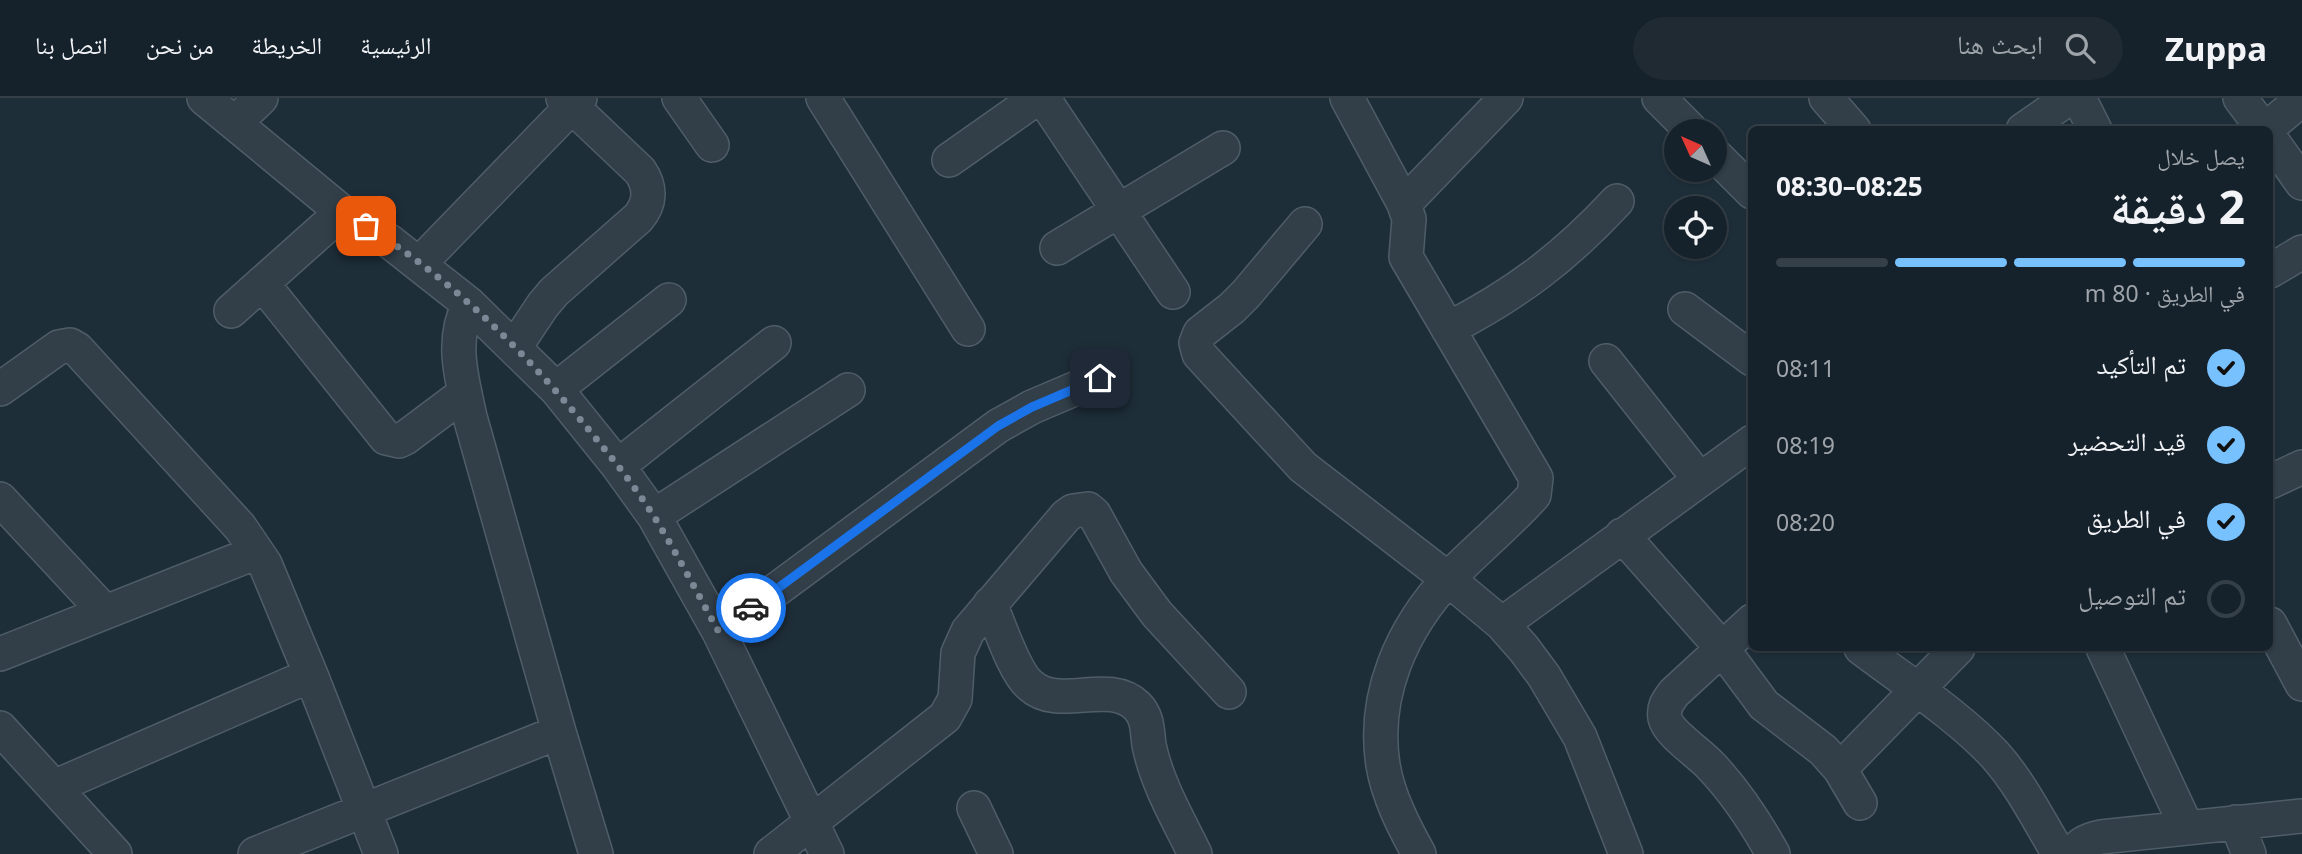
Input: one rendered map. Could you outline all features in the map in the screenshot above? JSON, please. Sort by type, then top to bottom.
[{"type":"street","points":[[204,98],[342,212],[420,263],[469,304],[556,389],[654,516],[719,632],[827,854]]},
{"type":"street","points":[[235,123],[261,98]]},
{"type":"street","points":[[679,98],[712,145]]},
{"type":"street","points":[[823,98],[968,329]]},
{"type":"street","points":[[949,160],[1037,98]]},
{"type":"street","points":[[1043,98],[1173,292]]},
{"type":"street","points":[[1348,98],[1404,204],[1409,219],[1406,257],[1536,478],[1534,495],[1448,579],[1411,626],[1395,660],[1383,696],[1380,735],[1383,768],[1394,801],[1419,854]]},
{"type":"street","points":[[1404,204],[1506,98]]},
{"type":"street","points":[[1659,98],[1680,119]]},
{"type":"street","points":[[1826,98],[1850,126]]},
{"type":"street","points":[[2029,126],[2068,98]]},
{"type":"street","points":[[2080,98],[2093,126]]},
{"type":"street","points":[[2240,98],[2261,126]]},
{"type":"street","points":[[2269,126],[2302,99]]},
{"type":"street","points":[[420,263],[571,101],[640,171],[648,186],[648,203],[638,218],[554,292],[515,347]]},
{"type":"street","points":[[2273,142],[2302,183]]},
{"type":"street","points":[[1057,248],[1223,148]]},
{"type":"street","points":[[1727,167],[1748,188]]},
{"type":"street","points":[[1448,329],[1486,310],[1531,281],[1588,233],[1617,201]]},
{"type":"street","points":[[231,311],[342,212]]},
{"type":"street","points":[[1305,224],[1246,294],[1200,333],[1196,344],[1199,354],[1303,467],[1502,624],[1544,676],[1580,737],[1626,854]]},
{"type":"street","points":[[2273,269],[2302,252]]},
{"type":"street","points":[[262,283],[386,438],[399,441],[405,438],[465,393]]},
{"type":"street","points":[[556,389],[669,300]]},
{"type":"street","points":[[469,304],[460,321],[458,344],[470,417],[596,854]]},
{"type":"street","points":[[1685,309],[1748,356]]},
{"type":"street","points":[[618,466],[774,343]]},
{"type":"street","points":[[0,389],[59,346],[70,345],[240,527],[265,564],[365,808],[381,854]]},
{"type":"street","points":[[1606,361],[1700,480]]},
{"type":"street","points":[[719,632],[998,426],[1032,407],[1100,378]]},
{"type":"street","points":[[654,516],[848,390]]},
{"type":"street","points":[[1502,624],[1748,445]]},
{"type":"street","points":[[2273,481],[2302,467]]},
{"type":"street","points":[[0,499],[105,612]]},
{"type":"street","points":[[771,854],[945,717],[955,699],[958,653],[968,631],[1073,511],[1088,509],[1094,514],[1126,572],[1157,614],[1229,692]]},
{"type":"street","points":[[1622,535],[1721,647],[1763,705],[1804,734],[1840,769],[1860,803]]},
{"type":"street","points":[[0,654],[257,552]]},
{"type":"street","points":[[990,604],[1019,670],[1030,686],[1041,693],[1054,696],[1117,695],[1134,703],[1141,710],[1146,720],[1157,772],[1195,854]]},
{"type":"street","points":[[1748,624],[1674,693],[1665,705],[1665,720],[1723,781],[1773,854]]},
{"type":"street","points":[[2273,630],[2302,684]]},
{"type":"street","points":[[1865,651],[1978,738],[2010,774],[2059,854]]},
{"type":"street","points":[[1840,769],[1955,651]]},
{"type":"street","points":[[2104,651],[2187,828]]},
{"type":"street","points":[[54,787],[311,675]]},
{"type":"street","points":[[0,728],[115,854]]},
{"type":"street","points":[[255,854],[559,732]]},
{"type":"street","points":[[974,808],[996,854]]},
{"type":"street","points":[[2073,854],[2078,846],[2089,840],[2131,844],[2187,828],[2302,816]]},
{"type":"street","points":[[2236,822],[2249,854]]},
{"type":"way so far","points":[[366,226],[420,263],[469,304],[556,389],[654,516],[719,632],[751,608]]},
{"type":"route","points":[[751,608],[998,426],[1032,407],[1100,378]]}]
